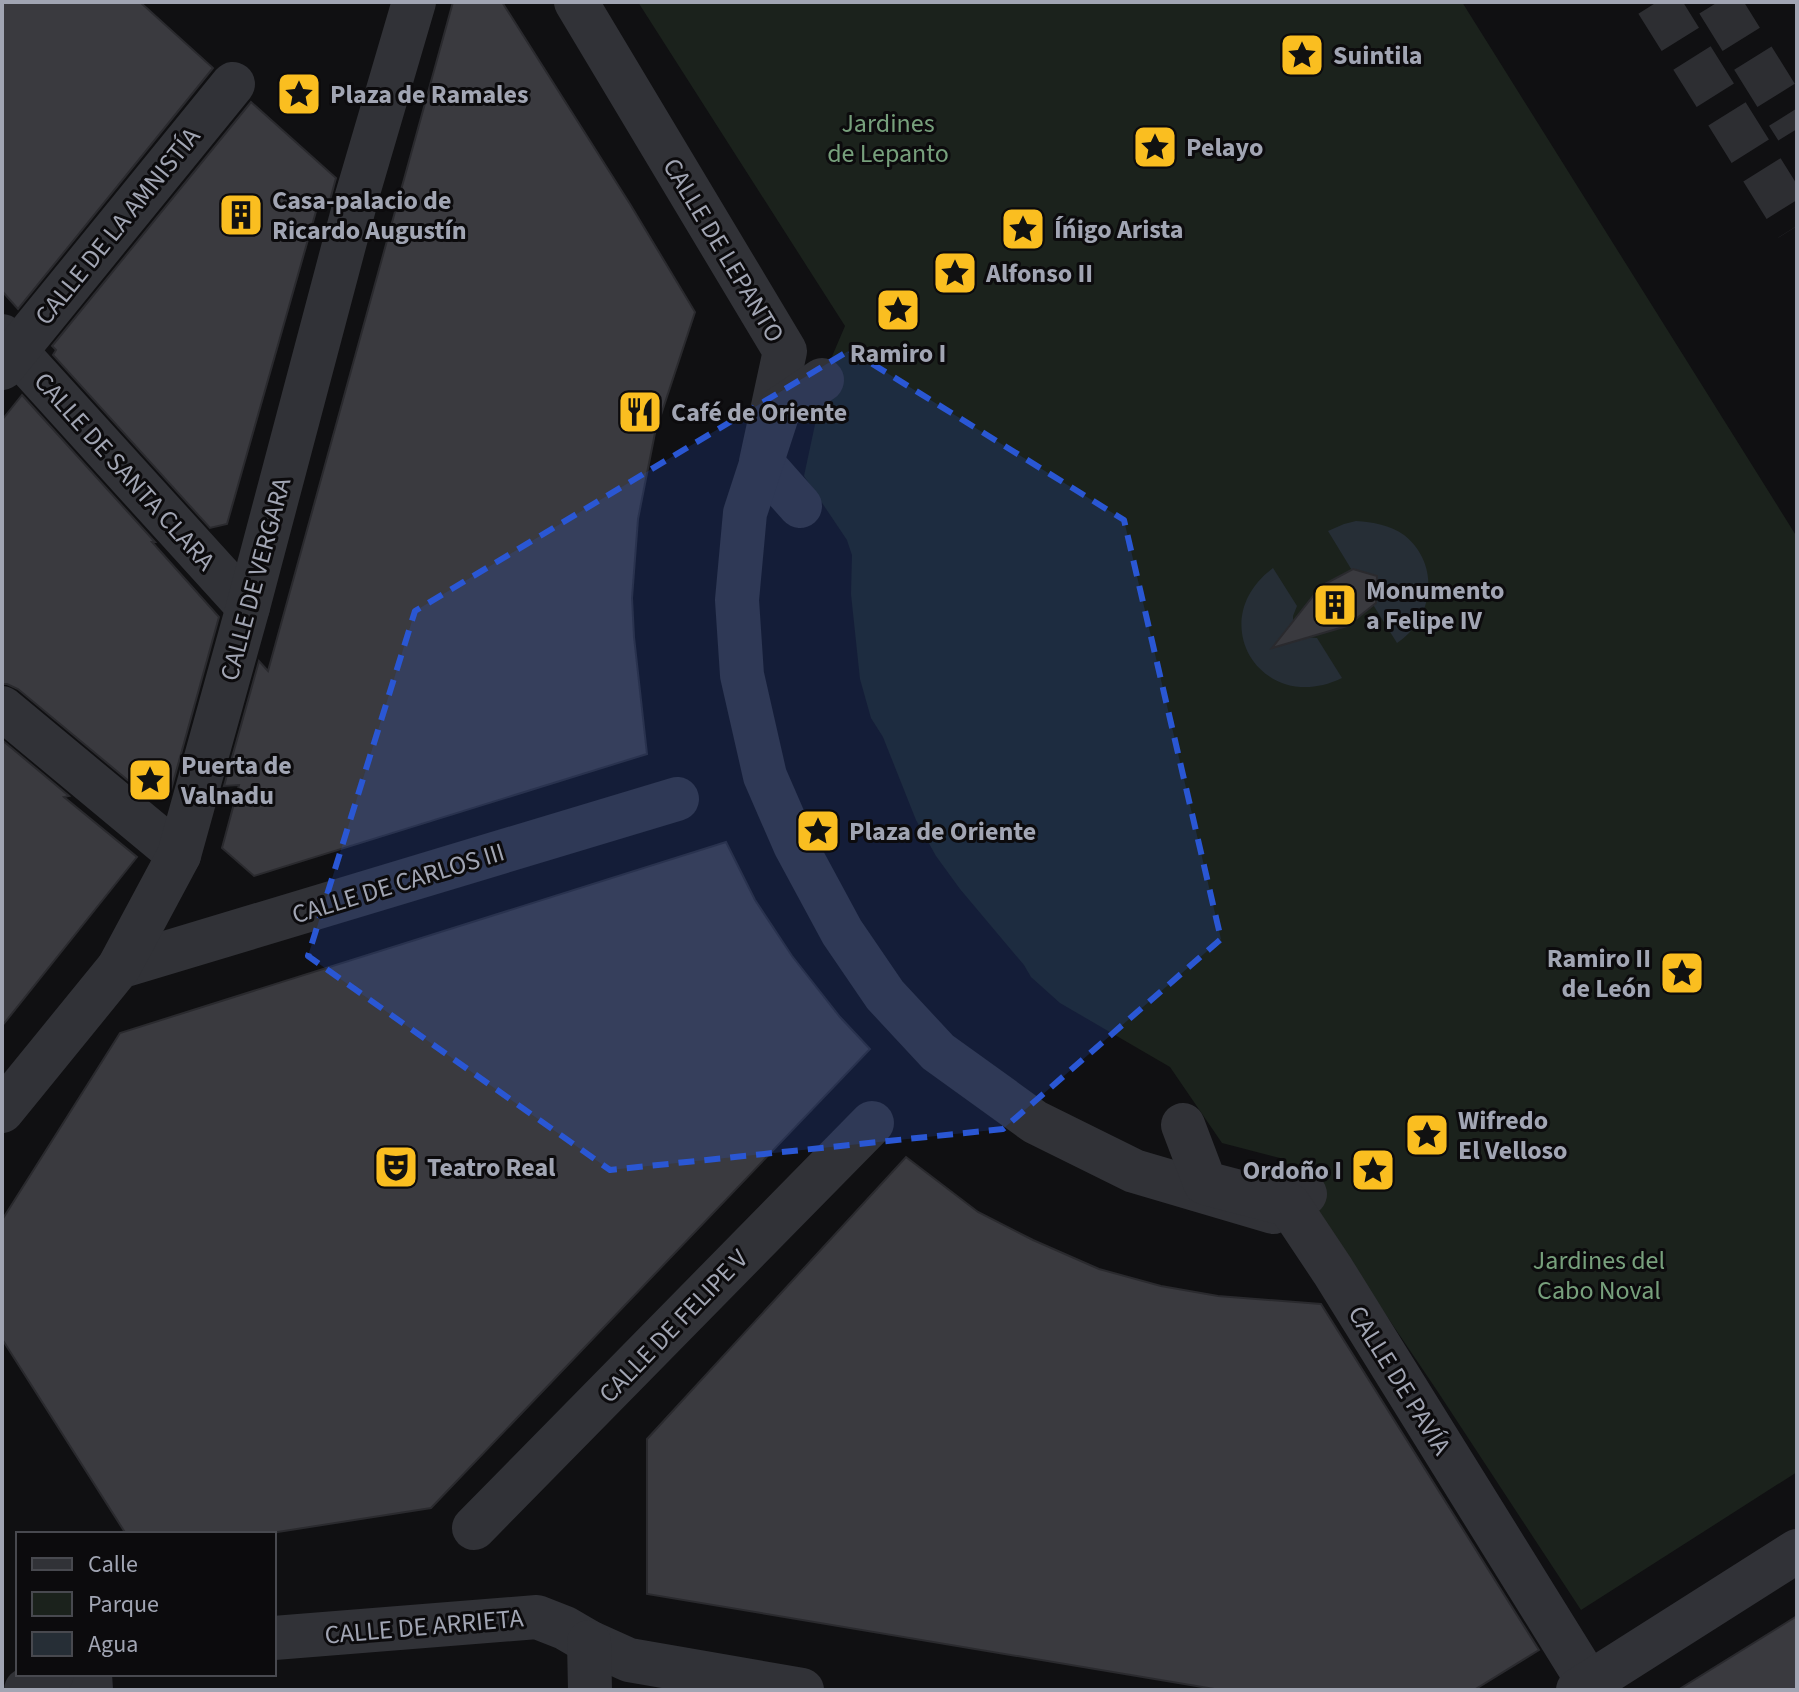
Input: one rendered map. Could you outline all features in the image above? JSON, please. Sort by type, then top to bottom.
[{"type":"street","name":"CALLE DE VERGARA","points":[[2,1111],[119,967],[179,855],[357,196],[414,2]]},
{"type":"street","name":"CALLE DE LEPANTO","points":[[576,2],[785,351],[761,462]]},
{"type":"street","name":"CALLE DE LA AMNISTÍA","points":[[7,352],[233,84]]},
{"type":"street","name":"CALLE DE SANTA CLARA","points":[[7,352],[248,607]]},
{"type":"street","points":[[822,380],[779,409],[745,513],[737,600],[742,675],[765,776],[795,845],[842,932],[885,995],[938,1052],[1035,1122],[1134,1171],[1273,1212],[1297,1199]]},
{"type":"street","points":[[761,462],[800,506]]},
{"type":"street","points":[[2,708],[179,855]]},
{"type":"street","name":"CALLE DE CARLOS III","points":[[119,967],[677,799]]},
{"type":"street","name":"CALLE DE FELIPE V","points":[[474,1528],[872,1123]]},
{"type":"street","points":[[1183,1125],[1205,1183],[1297,1199]]},
{"type":"street","name":"CALLE DE PAVÍA","points":[[1297,1199],[1333,1271],[1584,1687]]},
{"type":"street","points":[[1584,1687],[1797,1551]]},
{"type":"street","name":"CALLE DE ARRIETA","points":[[276,1638],[537,1617],[629,1660],[802,1690]]},
{"type":"street","points":[[589,1642],[590,1690]]},
{"type":"street","points":[[26,1690],[49,1676]]},
{"type":"highlighted area","points":[[850,350],[1124,520],[1221,939],[1003,1129],[610,1170],[308,956],[415,611]]},
{"type":"green space","name":"Plaza de Oriente","points":[[638,2],[1462,2],[1797,537],[1797,1472],[1581,1610],[1280,1158],[1222,1143],[1170,1067],[1060,1003],[1031,977],[960,889],[936,856],[916,820],[883,737],[871,718],[860,679],[851,594],[852,555],[847,540],[804,476],[822,380],[845,326]]},
{"type":"water","points":[[1356,521],[1399,532],[1416,547],[1424,561],[1428,576],[1425,606],[1419,620],[1397,643],[1372,603],[1376,585],[1353,572],[1328,531]]},
{"type":"water","points":[[1273,568],[1297,606],[1293,626],[1305,637],[1317,638],[1342,678],[1313,687],[1287,685],[1266,674],[1251,658],[1243,636],[1243,613],[1252,590]]},
{"type":"building","points":[[2,2],[140,2],[213,68],[18,309],[2,291]]},
{"type":"building","points":[[453,2],[502,2],[695,312],[655,433],[638,519],[632,598],[647,754],[254,876],[222,848],[239,785],[224,786],[259,661],[268,671]]},
{"type":"building","points":[[251,102],[336,178],[329,204],[319,201],[227,524],[210,528],[53,355],[56,350],[52,346]]},
{"type":"building","points":[[22,395],[219,617],[171,790],[142,792],[18,689],[2,684],[2,420]]},
{"type":"building","name":"Monumento a Felipe IV","points":[[1353,569],[1377,576],[1376,603],[1347,626],[1272,648],[1321,586]]},
{"type":"building","points":[[2,740],[69,796],[64,797],[137,857],[2,1026]]},
{"type":"building","name":"Teatro Real","points":[[726,842],[755,900],[792,956],[840,1017],[870,1049],[431,1508],[276,1532],[125,1532],[2,1339],[2,1220],[120,1033]]},
{"type":"building","points":[[906,1157],[978,1212],[1099,1269],[1161,1286],[1218,1296],[1321,1304],[1539,1650],[1474,1690],[1220,1690],[647,1594],[647,1439]]},
{"type":"building","points":[[1797,1616],[1797,1690],[1678,1690]]},
{"type":"tunnel","points":[[1657,2],[1797,226]]},
{"type":"tunnel","points":[[1718,2],[1797,129]]},
{"type":"place","name":"Suintila","points":[[1302,55]]},
{"type":"place","name":"Plaza de Ramales","points":[[299,94]]},
{"type":"place","name":"Pelayo","points":[[1155,147]]},
{"type":"place","name":"Casa-palacio de Ricardo Augustín","points":[[241,215]]},
{"type":"place","name":"Íńigo Arista","points":[[1023,229]]},
{"type":"place","name":"Alfonso II","points":[[955,273]]},
{"type":"place","name":"Ramiro I","points":[[898,310]]},
{"type":"place","name":"Café de Oriente","points":[[640,412]]},
{"type":"place","name":"Monumento a Felipe IV","points":[[1335,605]]},
{"type":"place","name":"Puerta de Valnadu","points":[[150,780]]},
{"type":"place","name":"Plaza de Oriente","points":[[818,831]]},
{"type":"place","name":"Ramiro II de León","points":[[1682,973]]},
{"type":"place","name":"Wifredo El Velloso","points":[[1427,1135]]},
{"type":"place","name":"Teatro Real","points":[[396,1167]]},
{"type":"place","name":"Ordoño I","points":[[1373,1170]]},
{"type":"park label","name":"Jardines de Lepanto","points":[[888,138]]},
{"type":"park label","name":"Jardines del Cabo Noval","points":[[1599,1275]]}]
